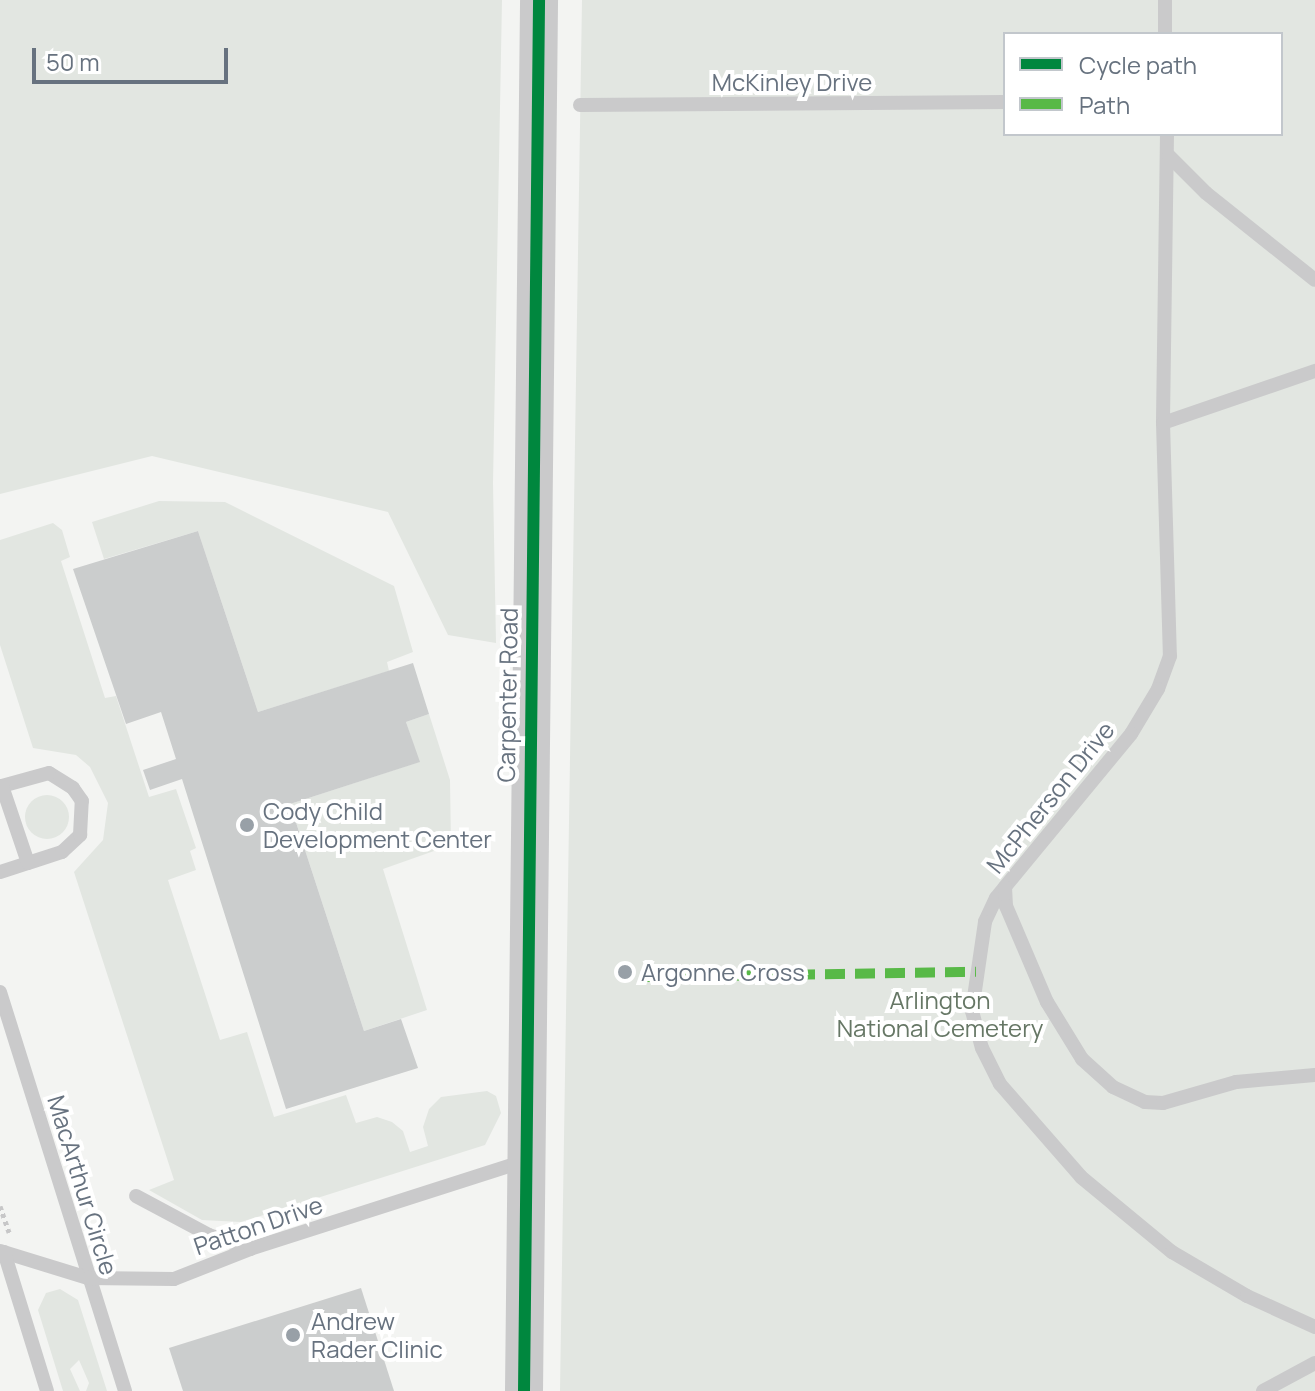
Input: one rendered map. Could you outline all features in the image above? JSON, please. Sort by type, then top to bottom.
[{"type":"street","name":"Carpenter Road","points":[[524,1391],[539,0]]},
{"type":"lane","points":[[1165,0],[1165,32]]},
{"type":"lane","name":"McKinley Drive","points":[[580,105],[1003,102]]},
{"type":"lane","name":"McPherson Drive","points":[[1167,136],[1163,423],[1170,656],[1158,689],[1131,734],[1005,887],[985,922],[972,1011],[982,1048],[1000,1084],[1081,1177],[1172,1252],[1247,1296],[1315,1327]]},
{"type":"lane","points":[[1169,156],[1206,193],[1315,280]]},
{"type":"lane","points":[[1163,423],[1315,371]]},
{"type":"lane","points":[[0,872],[28,863],[73,845],[85,818],[82,801],[73,788],[49,773],[2,786],[28,863]]},
{"type":"lane","points":[[1005,887],[1006,906],[1047,1002],[1082,1059],[1113,1087],[1145,1102],[1163,1103],[1247,1080],[1315,1075]]},
{"type":"lane","name":"MacArthur Circle","points":[[0,992],[125,1391]]},
{"type":"lane","name":"Patton Drive","points":[[6,1249],[88,1278],[174,1279],[250,1249],[527,1161]]},
{"type":"lane","points":[[136,1196],[209,1235],[250,1249]]},
{"type":"lane","points":[[6,1249],[47,1391]]},
{"type":"lane","points":[[1263,1391],[1315,1363]]},
{"type":"path","points":[[0,1206],[6,1249]]},
{"type":"green space","points":[[0,0],[502,0],[493,483],[496,643],[448,635],[388,512],[152,456],[0,494]]},
{"type":"green space","name":"Arlington National Cemetery","points":[[582,0],[1315,0],[1315,1391],[560,1391]]},
{"type":"green space","points":[[159,501],[225,502],[394,586],[413,652],[387,662],[389,671],[258,712],[198,531],[104,559],[92,522]]},
{"type":"green space","points":[[53,523],[62,530],[70,557],[61,561],[105,698],[116,696],[149,797],[176,789],[196,848],[190,851],[196,870],[168,880],[220,1040],[247,1032],[274,1117],[346,1095],[356,1123],[377,1117],[392,1122],[403,1131],[410,1152],[428,1146],[423,1127],[429,1109],[441,1097],[487,1091],[496,1096],[501,1113],[485,1145],[241,1222],[202,1220],[149,1190],[174,1180],[74,872],[103,840],[108,803],[90,767],[76,755],[33,748],[0,645],[0,540]]},
{"type":"green space","points":[[429,714],[450,780],[451,845],[383,869],[427,1010],[364,1031],[290,804],[419,762],[406,722]]},
{"type":"green space","points":[[47,795],[62,802],[69,817],[62,832],[47,839],[32,832],[25,817],[32,802]]},
{"type":"green space","points":[[60,1289],[78,1300],[107,1391],[86,1391],[89,1383],[79,1360],[70,1369],[80,1391],[63,1391],[38,1310],[46,1293]]},
{"type":"building","name":"Cody Child Development Center","points":[[198,531],[258,712],[413,663],[429,714],[406,722],[420,762],[290,804],[364,1031],[401,1019],[418,1068],[286,1109],[182,779],[150,790],[143,770],[176,759],[161,712],[126,724],[73,569]]},
{"type":"building","name":"Andrew Rader Clinic","points":[[361,1288],[394,1391],[183,1391],[169,1348]]},
{"type":"marked path","points":[[645,977],[976,972]]},
{"type":"cycle path","points":[[524,1391],[539,0]]},
{"type":"place","name":"Cody Child Development Center","points":[[247,825]]},
{"type":"place","name":"Argonne Cross","points":[[625,972]]},
{"type":"place","name":"Andrew Rader Clinic","points":[[293,1335]]}]
